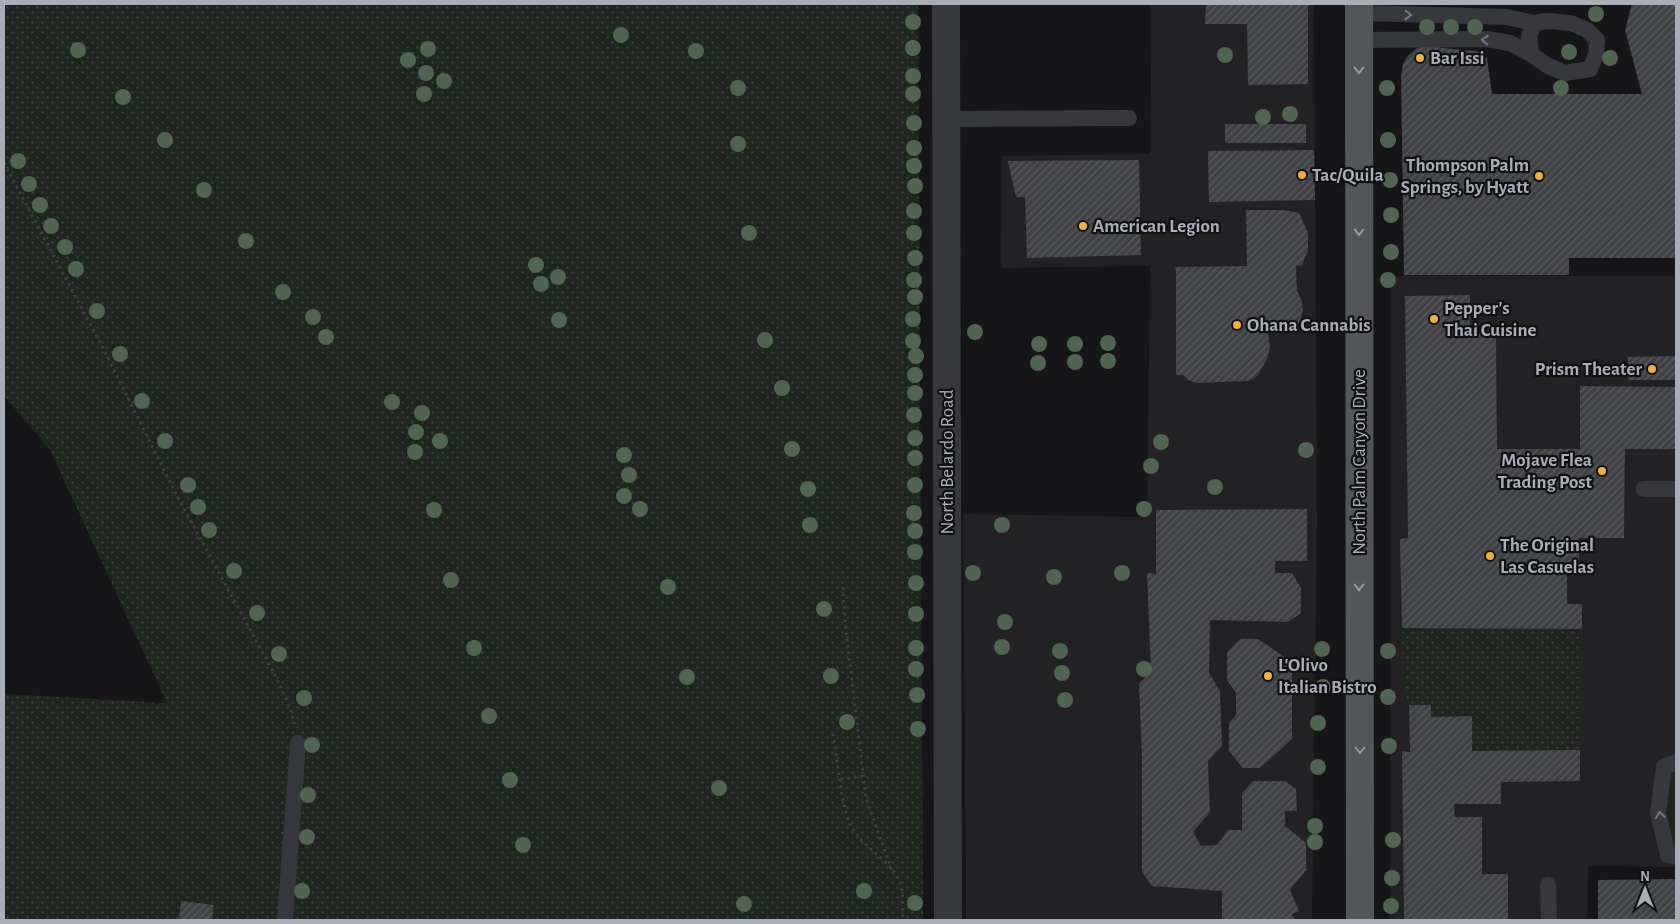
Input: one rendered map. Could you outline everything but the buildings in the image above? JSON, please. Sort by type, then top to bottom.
[{"type":"main road","name":"North Palm Canyon Drive","points":[[1359,9],[1360,920]]},
{"type":"street","name":"North Belardo Road","points":[[946,4],[948,920]]},
{"type":"lane","points":[[1359,9],[1507,17],[1534,23],[1548,21],[1571,23],[1587,30],[1597,40],[1596,55],[1590,69],[1565,73],[1548,66],[1510,43],[1487,39],[1359,40]]},
{"type":"lane","points":[[1531,54],[1529,36],[1534,23]]},
{"type":"lane","points":[[946,119],[1129,118]]},
{"type":"lane","points":[[1644,489],[1676,489]]},
{"type":"lane","points":[[285,920],[298,744]]},
{"type":"lane","points":[[1676,762],[1664,767],[1658,813],[1668,855],[1676,856]]},
{"type":"lane","points":[[1548,885],[1549,920]]},
{"type":"path","points":[[4,163],[104,350],[177,496],[277,679],[293,718],[298,744]]},
{"type":"path","points":[[843,587],[846,631],[863,776],[869,806],[892,871],[902,888],[903,920]]},
{"type":"path","points":[[833,734],[845,810],[855,833],[861,841],[892,871]]},
{"type":"path","points":[[841,779],[863,776]]},
{"type":"shaded area","points":[[4,4],[918,4],[923,920],[4,920],[4,694],[167,703],[50,450],[4,396]]},
{"type":"shaded area","points":[[1150,4],[1314,4],[1317,522],[1312,920],[966,920],[963,514],[1147,517],[1150,266],[1001,268],[1002,156],[1150,154]]},
{"type":"shaded area","points":[[1390,276],[1676,276],[1676,867],[1588,866],[1587,920],[1390,920]]},
{"type":"shaded area","points":[[1402,628],[1582,629],[1580,750],[1472,751],[1471,716],[1431,717],[1431,705],[1409,705],[1404,695]]},
{"type":"place","name":"Bar Issi","points":[[1420,58]]},
{"type":"place","name":"Tac/Quila","points":[[1302,175]]},
{"type":"place","name":"Thompson Palm Springs, by Hyatt","points":[[1539,176]]},
{"type":"place","name":"American Legion","points":[[1083,226]]},
{"type":"place","name":"Pepper's Thai Cuisine","points":[[1434,319]]},
{"type":"place","name":"Ohana Cannabis","points":[[1237,325]]},
{"type":"place","name":"Prism Theater","points":[[1652,369]]},
{"type":"place","name":"Mojave Flea Trading Post","points":[[1602,471]]},
{"type":"place","name":"The Original Las Casuelas","points":[[1490,556]]},
{"type":"place","name":"L'Olivo Italian Bistro","points":[[1268,676]]}]
